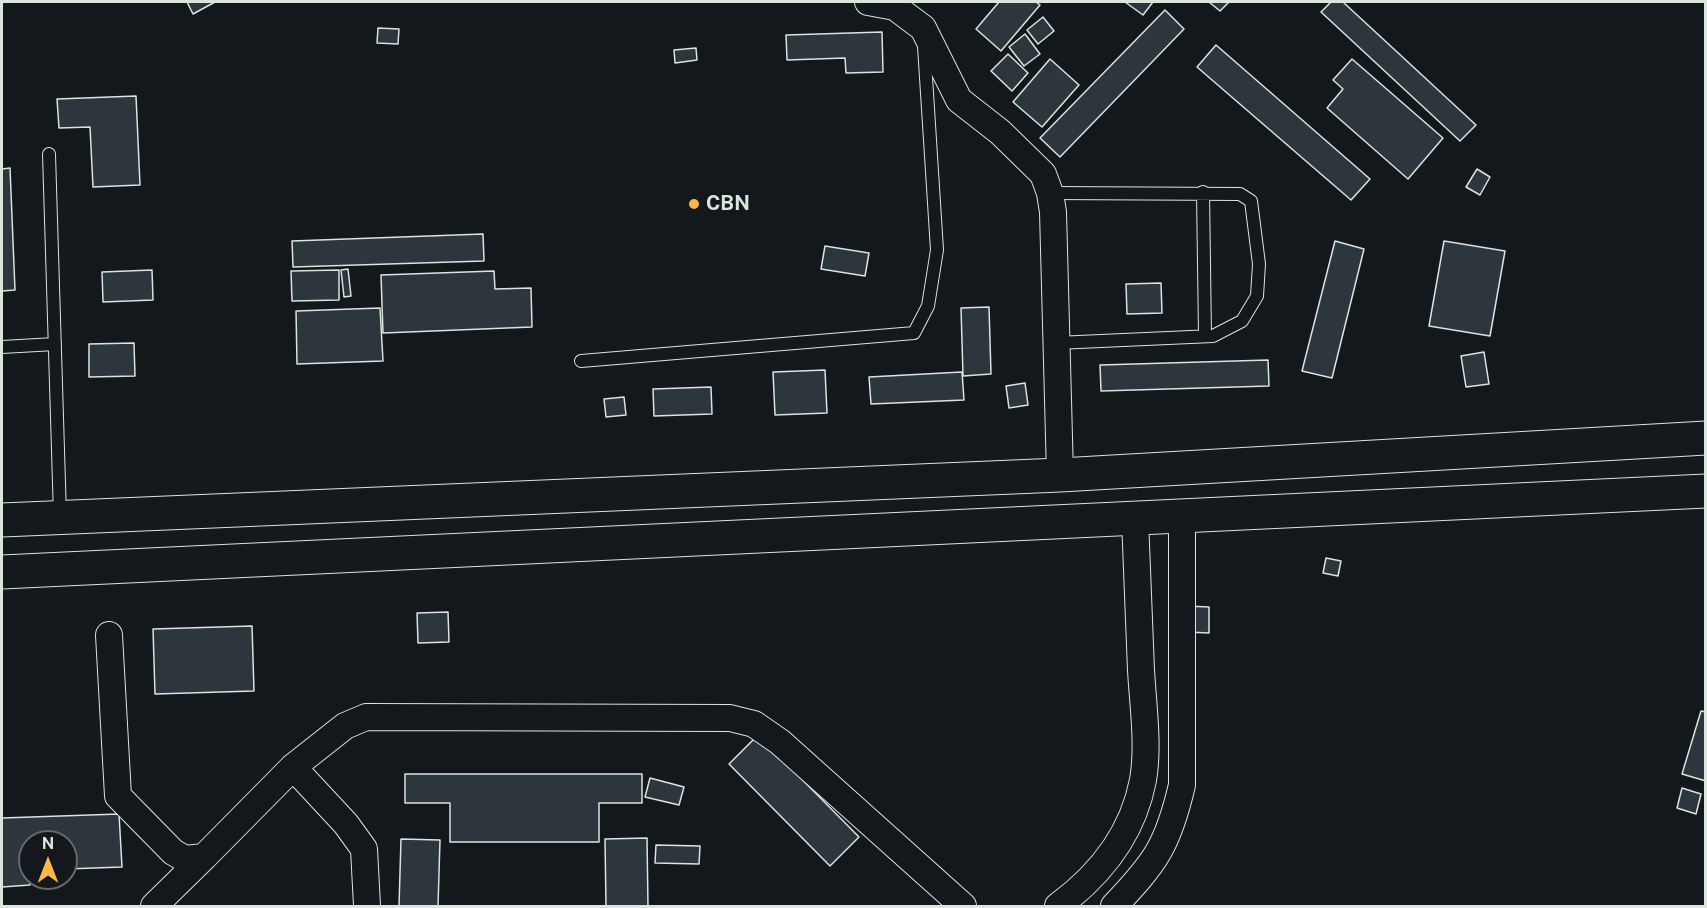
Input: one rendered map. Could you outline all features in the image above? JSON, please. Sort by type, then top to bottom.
[{"type":"street","points":[[868,2],[895,7],[923,28],[959,100],[1000,132],[1043,174],[1050,193],[1059,474]]},
{"type":"street","points":[[2,520],[1059,474],[1706,438]]},
{"type":"street","points":[[2,572],[1182,518],[1706,491]]},
{"type":"street","points":[[1114,906],[1143,875],[1163,847],[1174,819],[1182,785],[1182,518]]},
{"type":"street","points":[[1059,906],[1099,869],[1120,843],[1134,811],[1143,779],[1144,740],[1135,519]]},
{"type":"street","points":[[110,635],[118,796],[173,852],[185,859],[204,857]]},
{"type":"street","points":[[154,906],[293,767],[345,726],[366,717],[730,718],[754,724],[780,742],[963,906]]},
{"type":"street","points":[[293,767],[346,824],[364,849],[367,906]]},
{"type":"lane","points":[[581,361],[914,333],[928,306],[938,250],[923,28]]},
{"type":"lane","points":[[49,154],[60,517]]},
{"type":"lane","points":[[1050,193],[1203,192],[1240,194],[1251,201],[1259,264],[1257,296],[1242,321],[1213,336],[1056,344]]},
{"type":"lane","points":[[1203,192],[1205,336]]},
{"type":"lane","points":[[2,346],[55,344]]},
{"type":"building","points":[[187,2],[215,2],[193,14]]},
{"type":"building","points":[[999,2],[1036,2],[1040,5],[1001,51],[976,29]]},
{"type":"building","points":[[1125,2],[1153,2],[1143,15]]},
{"type":"building","points":[[1209,2],[1229,2],[1220,11]]},
{"type":"building","points":[[1331,2],[1343,2],[1476,125],[1460,141],[1321,12]]},
{"type":"building","points":[[1165,10],[1184,29],[1060,157],[1040,138]]},
{"type":"building","points":[[1043,17],[1054,31],[1038,44],[1027,30]]},
{"type":"building","points":[[378,28],[399,29],[398,44],[377,43]]},
{"type":"building","points":[[882,32],[883,72],[846,73],[845,58],[787,60],[786,35]]},
{"type":"building","points":[[1025,34],[1040,54],[1024,66],[1009,47]]},
{"type":"building","points":[[1216,45],[1370,179],[1351,200],[1197,67]]},
{"type":"building","points":[[696,48],[697,60],[675,63],[674,50]]},
{"type":"building","points":[[1008,54],[1028,73],[1012,91],[991,71]]},
{"type":"building","points":[[1050,59],[1079,85],[1042,127],[1013,102]]},
{"type":"building","points":[[1352,59],[1443,138],[1408,179],[1327,108],[1343,89],[1333,80]]},
{"type":"building","points":[[136,96],[140,185],[93,187],[90,127],[59,128],[57,99]]},
{"type":"building","points":[[10,168],[15,290],[2,291],[2,169]]},
{"type":"building","points":[[1477,169],[1490,177],[1480,195],[1466,187]]},
{"type":"building","points":[[483,234],[484,261],[293,267],[292,241]]},
{"type":"building","points":[[1335,241],[1364,249],[1332,378],[1302,371]]},
{"type":"building","points":[[1444,241],[1505,251],[1490,336],[1429,326]]},
{"type":"building","points":[[825,246],[869,253],[865,276],[821,269]]},
{"type":"building","points":[[348,269],[351,296],[344,297],[341,270]]},
{"type":"building","points":[[152,270],[153,300],[103,302],[102,272]]},
{"type":"building","points":[[339,270],[339,300],[292,301],[291,271]]},
{"type":"building","points":[[494,271],[495,289],[531,288],[532,327],[383,333],[381,275]]},
{"type":"building","points":[[1161,283],[1162,313],[1127,314],[1126,284]]},
{"type":"building","points":[[989,307],[991,374],[963,376],[961,308]]},
{"type":"building","points":[[380,308],[383,361],[297,364],[296,311]]},
{"type":"building","points":[[134,343],[135,376],[89,377],[89,344]]},
{"type":"building","points":[[1484,352],[1489,384],[1466,387],[1461,356]]},
{"type":"building","points":[[1268,360],[1269,386],[1101,391],[1100,365]]},
{"type":"building","points":[[825,370],[827,413],[775,415],[773,372]]},
{"type":"building","points":[[962,372],[964,400],[871,404],[869,377]]},
{"type":"building","points":[[1025,383],[1028,405],[1009,408],[1006,386]]},
{"type":"building","points":[[711,387],[712,414],[654,416],[653,389]]},
{"type":"building","points":[[624,397],[626,415],[606,417],[604,399]]},
{"type":"building","points":[[1326,558],[1341,561],[1338,576],[1323,573]]},
{"type":"building","points":[[1187,606],[1209,607],[1209,633],[1187,632]]},
{"type":"building","points":[[448,612],[449,642],[418,643],[417,613]]},
{"type":"building","points":[[252,626],[254,691],[155,694],[153,629]]},
{"type":"building","points":[[1701,711],[1706,712],[1706,781],[1682,774]]},
{"type":"building","points":[[758,735],[859,837],[830,866],[729,764]]},
{"type":"building","points":[[405,774],[642,774],[642,803],[599,803],[599,842],[450,842],[450,803],[405,803]]},
{"type":"building","points":[[650,778],[684,787],[679,805],[645,797]]},
{"type":"building","points":[[1682,788],[1701,794],[1696,814],[1677,808]]},
{"type":"building","points":[[119,814],[122,867],[78,869],[78,830],[18,830],[18,886],[2,887],[2,818]]},
{"type":"building","points":[[647,838],[648,906],[606,906],[605,839]]},
{"type":"building","points":[[401,839],[440,840],[438,906],[399,906]]},
{"type":"building","points":[[656,845],[700,846],[699,864],[655,863]]},
{"type":"place","name":"CBN","points":[[694,204]]}]
